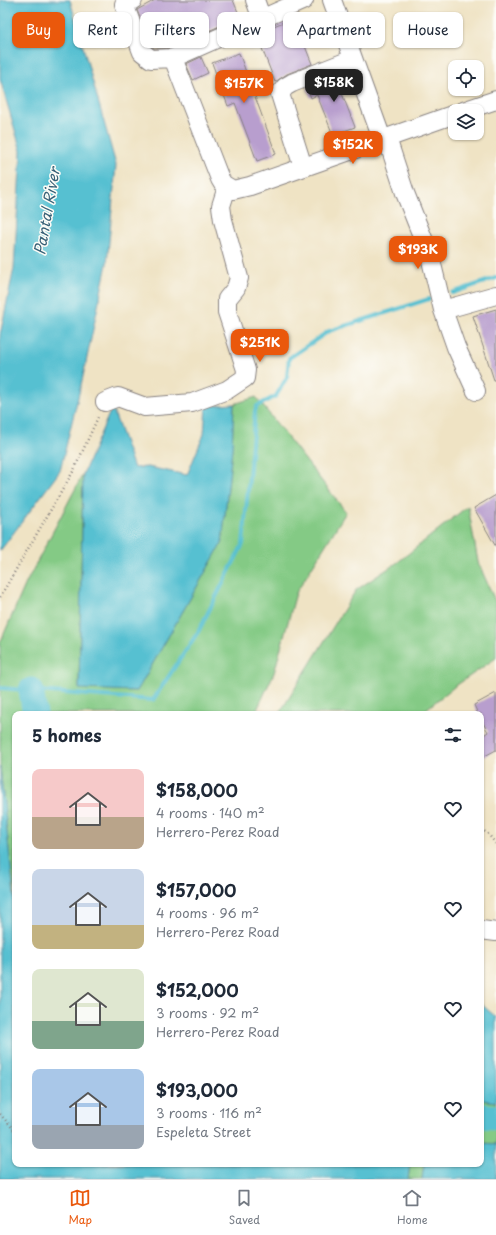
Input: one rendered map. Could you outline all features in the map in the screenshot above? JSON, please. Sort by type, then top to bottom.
[{"type":"street","points":[[134,0],[124,4],[142,52],[151,58],[173,58],[217,39]]},
{"type":"street","points":[[255,0],[259,12]]},
{"type":"street","points":[[275,13],[304,0]]},
{"type":"street","points":[[332,0],[353,59],[430,256],[443,310],[456,347],[476,391]]},
{"type":"street","points":[[173,58],[220,179],[227,187],[233,190],[448,116]]},
{"type":"street","points":[[303,167],[280,94],[285,87],[292,83],[353,59]]},
{"type":"street","points":[[484,104],[496,100]]},
{"type":"street","points":[[105,402],[118,397],[145,407],[192,403],[227,390],[245,378],[246,370],[227,312],[227,299],[236,288],[240,278],[223,220],[222,206],[227,187]]},
{"type":"street","points":[[443,310],[496,295]]},
{"type":"street","points":[[484,930],[496,932]]},
{"type":"path","points":[[0,597],[74,470],[105,402]]},
{"type":"path","points":[[484,832],[488,834],[496,844]]},
{"type":"path","points":[[0,1114],[12,1128]]},
{"type":"green space","points":[[256,397],[346,512],[296,593],[274,673],[256,711],[12,711],[12,877],[0,767],[0,643],[26,583],[83,474],[79,688],[137,691],[222,543],[232,449],[234,404]]},
{"type":"green space","points":[[468,506],[478,562],[496,603],[496,658],[454,687],[424,711],[281,711],[356,590],[398,562]]},
{"type":"green space","points":[[484,1100],[496,1102],[496,1144],[484,1143]]},
{"type":"green space","points":[[410,1167],[424,1167],[422,1179],[408,1179]]},
{"type":"water","name":"Pantal River","points":[[0,0],[70,0],[73,12],[73,48],[83,48],[116,165],[107,264],[82,381],[60,471],[0,551],[0,335],[14,268],[21,151],[0,79]]},
{"type":"water","points":[[234,404],[232,449],[222,543],[137,691],[79,689],[83,474],[112,407],[134,468],[148,467],[187,475],[204,434],[206,406]]},
{"type":"water","points":[[0,767],[12,877],[12,1167],[410,1167],[408,1179],[0,1179]]},
{"type":"water","points":[[484,1007],[496,1017],[496,1102],[484,1100]]},
{"type":"water","points":[[484,1143],[496,1144],[496,1179],[422,1179],[424,1167],[484,1167]]},
{"type":"building","points":[[155,0],[233,0],[238,12],[217,12],[217,27],[209,31],[209,12],[140,12],[140,18],[137,10]]},
{"type":"building","points":[[283,22],[283,48],[306,48],[312,64],[287,74],[275,82],[262,48],[275,48],[275,26]]},
{"type":"building","points":[[239,53],[276,154],[257,161],[235,103],[228,106],[212,63]]},
{"type":"building","points":[[201,57],[208,73],[193,80],[186,64]]},
{"type":"building","points":[[347,73],[352,87],[341,91],[355,127],[333,135],[317,95],[311,98],[307,88]]},
{"type":"building","points":[[496,309],[496,380],[494,380],[473,316]]},
{"type":"building","points":[[496,495],[496,547],[474,508]]},
{"type":"building","points":[[496,693],[496,750],[484,756],[484,735],[488,732],[484,725],[484,711],[477,711],[474,705]]},
{"type":"waterway","points":[[452,293],[496,278]]},
{"type":"waterway","points":[[0,688],[153,700],[198,632],[243,544],[255,411],[257,406],[276,396],[287,377],[289,358],[329,331],[429,299]]},
{"type":"waterway","points":[[31,690],[34,711]]},
{"type":"waterway","points":[[484,1116],[496,1117]]}]
